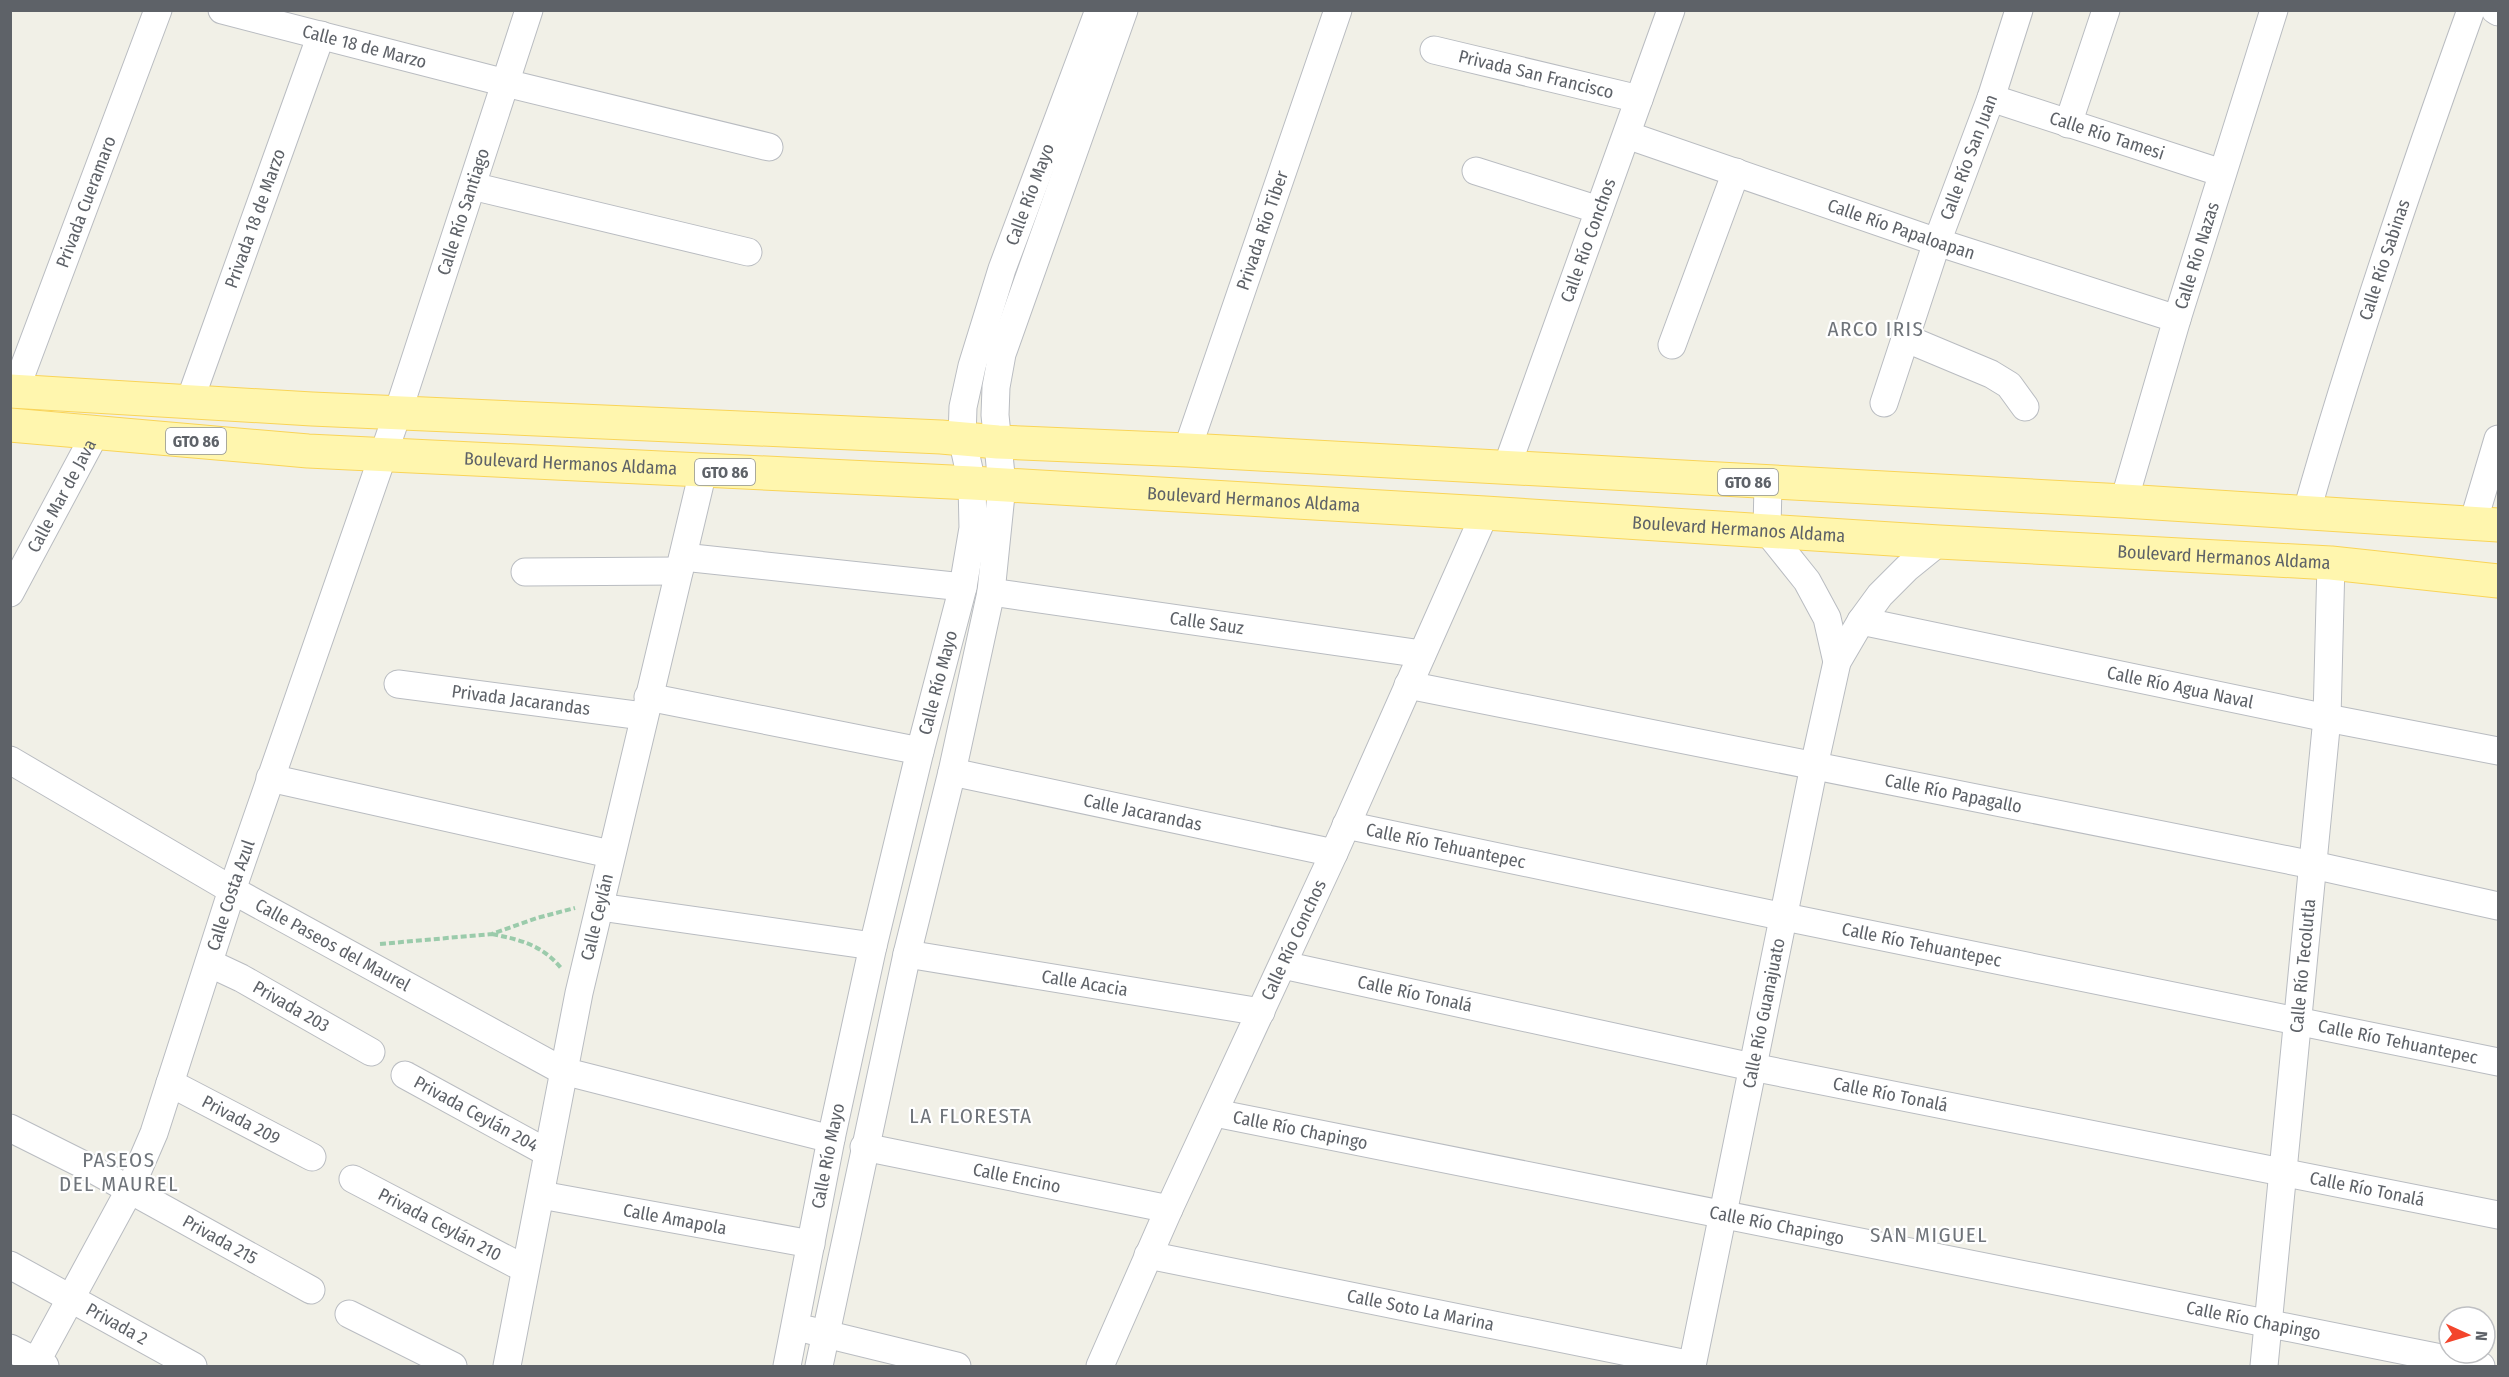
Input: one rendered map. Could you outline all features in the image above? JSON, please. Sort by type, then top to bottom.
[{"type":"main road","name":"GTO 86","points":[[13,391],[189,403],[1187,450],[2124,501],[2486,524]]},
{"type":"main road","name":"Boulevard Hermanos Aldama","points":[[10,425],[308,451],[987,484],[1939,542],[2331,563],[2499,581]]},
{"type":"street","name":"Privada Cueramaro","points":[[13,391],[158,10]]},
{"type":"street","name":"Calle 18 de Marzo","points":[[222,10],[506,83],[769,147]]},
{"type":"street","name":"Calle Río Santiago","points":[[398,412],[529,10]]},
{"type":"street","name":"Calle Río Mayo","points":[[819,1366],[907,954],[952,772],[991,592],[987,484],[962,438],[963,407],[972,366],[1002,269],[1099,10]]},
{"type":"street","name":"Calle Río Mayo","points":[[787,1366],[831,1139],[873,946],[920,751],[963,587],[974,528],[998,442],[996,387],[1002,354],[1124,10]]},
{"type":"street","name":"Privada Río Tiber","points":[[1187,450],[1338,10]]},
{"type":"street","name":"Calle Río Conchos","points":[[1506,469],[1671,10]]},
{"type":"street","name":"Calle Río San Juan","points":[[1884,403],[1937,242],[1990,98],[2019,10]]},
{"type":"street","points":[[2068,124],[2106,10]]},
{"type":"street","name":"Calle Río Nazas","points":[[2124,501],[2177,319],[2274,10]]},
{"type":"street","name":"Calle Río Sabinas","points":[[2306,514],[2337,404],[2394,227],[2471,10]]},
{"type":"street","name":"Privada 18 de Marzo","points":[[189,403],[321,35]]},
{"type":"street","name":"Privada San Francisco","points":[[1434,50],[1639,99]]},
{"type":"street","name":"Calle Río Tamesi","points":[[1990,98],[2222,173]]},
{"type":"street","name":"Calle Río Papaloapan","points":[[1627,135],[1937,242],[2177,319]]},
{"type":"street","points":[[1476,171],[1599,210]]},
{"type":"street","points":[[1672,345],[1736,172]]},
{"type":"street","points":[[472,186],[748,252]]},
{"type":"street","points":[[1002,269],[1028,279]]},
{"type":"street","points":[[1905,338],[1991,374],[2009,385],[2025,407]]},
{"type":"street","name":"Calle Costa Azul","points":[[38,1365],[71,1298],[129,1191],[154,1133],[232,890],[398,412]]},
{"type":"street","name":"Calle Mar de Java","points":[[10,593],[96,432]]},
{"type":"street","points":[[2486,524],[2499,439]]},
{"type":"street","name":"Calle Ceylán","points":[[507,1366],[579,993],[610,854],[703,471]]},
{"type":"street","points":[[1767,531],[1768,483]]},
{"type":"street","name":"Calle Río Conchos","points":[[1100,1366],[1148,1255],[1334,853],[1485,513]]},
{"type":"street","name":"Calle Río Guanajuato","points":[[1767,531],[1807,581],[1827,618],[1837,662]]},
{"type":"street","name":"Calle Río Guanajuato","points":[[1692,1366],[1837,662],[1861,621],[1880,595],[1907,568],[1939,542]]},
{"type":"street","name":"Calle Río Tecolutla","points":[[2264,1366],[2327,718],[2331,563]]},
{"type":"street","points":[[525,572],[681,564],[963,587]]},
{"type":"street","name":"Calle Sauz","points":[[991,592],[1422,654]]},
{"type":"street","name":"Calle Río Agua Naval","points":[[1861,621],[2327,718],[2499,751]]},
{"type":"street","name":"Privada Jacarandas","points":[[399,684],[646,706]]},
{"type":"street","name":"Calle Río Papagallo","points":[[1408,685],[2313,865],[2499,906]]},
{"type":"street","points":[[646,706],[920,751]]},
{"type":"street","name":"Calle Paseos del Maurel","points":[[10,760],[232,890],[563,1071]]},
{"type":"street","name":"Calle Jacarandas","points":[[952,772],[1334,853]]},
{"type":"street","points":[[270,778],[610,854]]},
{"type":"street","name":"Calle Río Tehuantepec","points":[[1346,825],[2499,1062]]},
{"type":"street","points":[[600,907],[873,946]]},
{"type":"street","name":"Calle Acacia","points":[[907,954],[1261,1012]]},
{"type":"street","name":"Privada 203","points":[[209,963],[241,978],[371,1052]]},
{"type":"street","name":"Calle Río Tonalá","points":[[1283,965],[1752,1067],[2499,1215]]},
{"type":"street","points":[[563,1071],[831,1139]]},
{"type":"street","name":"Privada Ceylán 204","points":[[405,1075],[548,1153]]},
{"type":"street","name":"Privada 209","points":[[170,1083],[312,1157]]},
{"type":"street","name":"Calle Río Chapingo","points":[[1215,1113],[2481,1366]]},
{"type":"street","name":"Privada 215","points":[[10,1128],[311,1290]]},
{"type":"street","name":"Calle Encino","points":[[864,1148],[1170,1209]]},
{"type":"street","name":"Privada Ceylán 210","points":[[353,1179],[525,1269]]},
{"type":"street","name":"Calle Amapola","points":[[541,1195],[811,1244]]},
{"type":"street","name":"Calle Soto La Marina","points":[[1148,1255],[1692,1366]]},
{"type":"street","name":"Privada 2","points":[[10,1265],[193,1366]]},
{"type":"street","points":[[349,1314],[453,1366]]},
{"type":"street","points":[[795,1327],[957,1366]]},
{"type":"street","points":[[10,1348],[38,1365]]},
{"type":"path","points":[[337,947],[492,934],[556,912],[600,907]]},
{"type":"path","points":[[492,934],[538,946],[551,955],[579,993]]},
{"type":"district","name":"ARCO IRIS","points":[[1876,329]]},
{"type":"district","name":"LA FLORESTA","points":[[971,1116]]},
{"type":"district","name":"PASEOS DEL MAUREL","points":[[119,1172]]},
{"type":"district","name":"SAN MIGUEL","points":[[1929,1235]]}]
